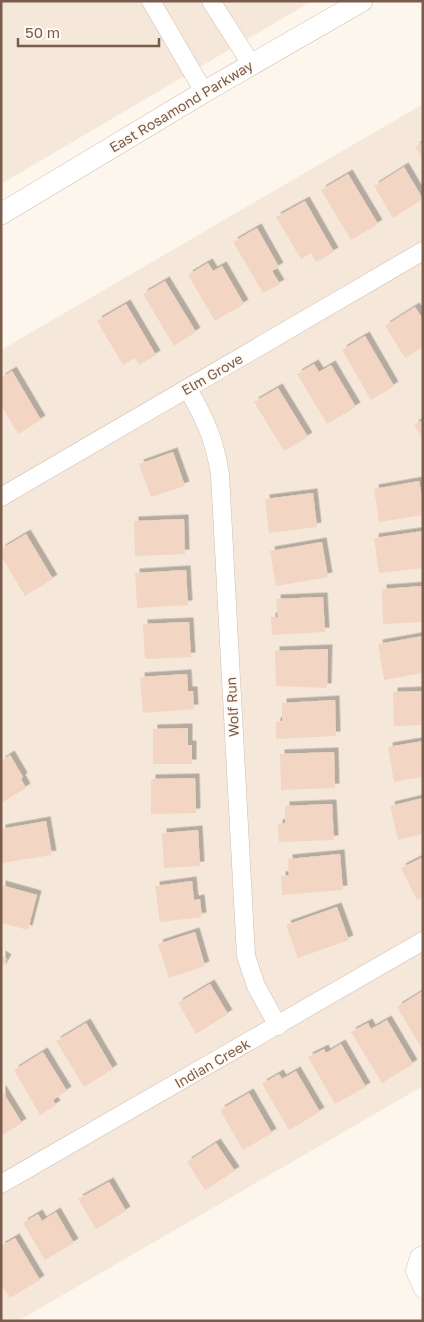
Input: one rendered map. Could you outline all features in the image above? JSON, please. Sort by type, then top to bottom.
[{"type":"street","points":[[151,1],[204,92]]},
{"type":"street","points":[[211,1],[250,64]]},
{"type":"street","name":"East Rosamond Parkway","points":[[1,214],[250,64],[362,1]]},
{"type":"street","name":"Elm Grove","points":[[1,497],[423,251]]},
{"type":"street","name":"Wolf Run","points":[[188,389],[212,435],[220,475],[246,956],[256,986],[278,1026]]},
{"type":"street","name":"Indian Creek","points":[[1,1184],[423,941]]},
{"type":"street","points":[[423,1255],[419,1257],[415,1271],[423,1288]]},
{"type":"shaded area","points":[[1,1],[312,1],[1,184]]},
{"type":"shaded area","points":[[423,104],[423,1086],[18,1321],[1,1321],[1,350]]},
{"type":"building","points":[[423,142],[423,159],[415,147]]},
{"type":"building","points":[[404,167],[423,199],[393,218],[374,186]]},
{"type":"building","points":[[348,174],[378,224],[351,240],[321,190]]},
{"type":"building","points":[[305,201],[334,252],[316,262],[311,253],[301,259],[276,217]]},
{"type":"building","points":[[257,228],[279,267],[272,271],[280,284],[263,293],[233,242]]},
{"type":"building","points":[[208,263],[213,271],[222,266],[244,304],[215,321],[188,275]]},
{"type":"building","points":[[165,281],[196,332],[174,346],[143,294]]},
{"type":"building","points":[[126,304],[156,355],[139,365],[135,358],[123,365],[97,321]]},
{"type":"building","points":[[415,307],[423,319],[423,347],[405,358],[385,326]]},
{"type":"building","points":[[365,336],[394,386],[371,400],[342,350]]},
{"type":"building","points":[[314,364],[319,372],[331,365],[356,407],[327,424],[297,374]]},
{"type":"building","points":[[12,371],[41,420],[18,434],[1,405],[1,378]]},
{"type":"building","points":[[278,388],[308,437],[284,451],[254,402]]},
{"type":"building","points":[[423,420],[423,440],[414,425]]},
{"type":"building","points":[[173,452],[185,486],[151,497],[139,464]]},
{"type":"building","points":[[419,481],[423,502],[423,515],[379,522],[374,489]]},
{"type":"building","points":[[313,493],[317,527],[269,533],[265,499]]},
{"type":"building","points":[[184,519],[185,554],[135,556],[134,521]]},
{"type":"building","points":[[423,531],[423,568],[379,573],[374,538]]},
{"type":"building","points":[[26,534],[53,579],[25,596],[1,556],[1,549]]},
{"type":"building","points":[[322,542],[328,577],[276,586],[270,551]]},
{"type":"building","points":[[186,570],[188,605],[137,608],[135,573]]},
{"type":"building","points":[[423,586],[423,622],[383,624],[382,589]]},
{"type":"building","points":[[323,597],[325,632],[272,635],[271,617],[278,617],[276,599]]},
{"type":"building","points":[[189,622],[191,657],[145,659],[143,624]]},
{"type":"building","points":[[423,636],[423,673],[384,680],[378,644]]},
{"type":"building","points":[[328,649],[327,688],[276,686],[275,651]]},
{"type":"building","points":[[187,674],[188,691],[193,691],[194,709],[143,713],[140,677]]},
{"type":"building","points":[[423,691],[423,725],[394,726],[393,692]]},
{"type":"building","points":[[335,700],[336,736],[276,739],[276,722],[282,721],[282,703]]},
{"type":"building","points":[[188,728],[188,745],[192,745],[192,764],[153,764],[153,729]]},
{"type":"building","points":[[423,741],[423,777],[394,782],[388,747]]},
{"type":"building","points":[[334,752],[335,788],[281,790],[280,754]]},
{"type":"building","points":[[10,755],[23,777],[21,779],[26,788],[1,803],[1,761]]},
{"type":"building","points":[[195,778],[196,813],[151,814],[151,779]]},
{"type":"building","points":[[423,798],[423,834],[398,840],[390,806]]},
{"type":"building","points":[[332,804],[334,840],[279,842],[278,824],[285,823],[285,806]]},
{"type":"building","points":[[46,821],[52,855],[2,863],[1,829]]},
{"type":"building","points":[[198,830],[200,866],[164,868],[162,833]]},
{"type":"building","points":[[340,854],[343,890],[282,895],[281,876],[289,875],[288,859]]},
{"type":"building","points":[[423,857],[423,897],[417,900],[401,868]]},
{"type":"building","points":[[192,881],[194,900],[200,899],[202,917],[160,922],[155,886]]},
{"type":"building","points":[[1,885],[37,895],[28,930],[1,923]]},
{"type":"building","points":[[337,907],[349,940],[298,958],[286,925]]},
{"type":"building","points":[[195,932],[205,966],[169,978],[158,944]]},
{"type":"building","points":[[1,955],[7,959],[1,969]]},
{"type":"building","points":[[210,984],[228,1014],[196,1034],[178,1003]]},
{"type":"building","points":[[423,991],[423,1046],[421,1047],[397,1007]]},
{"type":"building","points":[[387,1020],[413,1064],[382,1083],[351,1032],[368,1023],[371,1029]]},
{"type":"building","points":[[86,1023],[113,1069],[84,1087],[56,1041]]},
{"type":"building","points":[[341,1044],[366,1087],[335,1104],[308,1057],[324,1049],[326,1053]]},
{"type":"building","points":[[43,1052],[67,1091],[53,1100],[56,1105],[40,1115],[14,1070]]},
{"type":"building","points":[[296,1071],[320,1112],[289,1130],[262,1084],[279,1074],[282,1079]]},
{"type":"building","points":[[1,1089],[22,1123],[1,1136]]},
{"type":"building","points":[[249,1093],[272,1133],[243,1150],[220,1110]]},
{"type":"building","points":[[216,1143],[235,1171],[205,1190],[187,1162]]},
{"type":"building","points":[[109,1182],[126,1211],[96,1229],[78,1199]]},
{"type":"building","points":[[56,1212],[74,1243],[45,1260],[23,1223],[38,1214],[42,1221]]},
{"type":"building","points":[[15,1238],[40,1280],[10,1298],[1,1284],[1,1246]]}]
